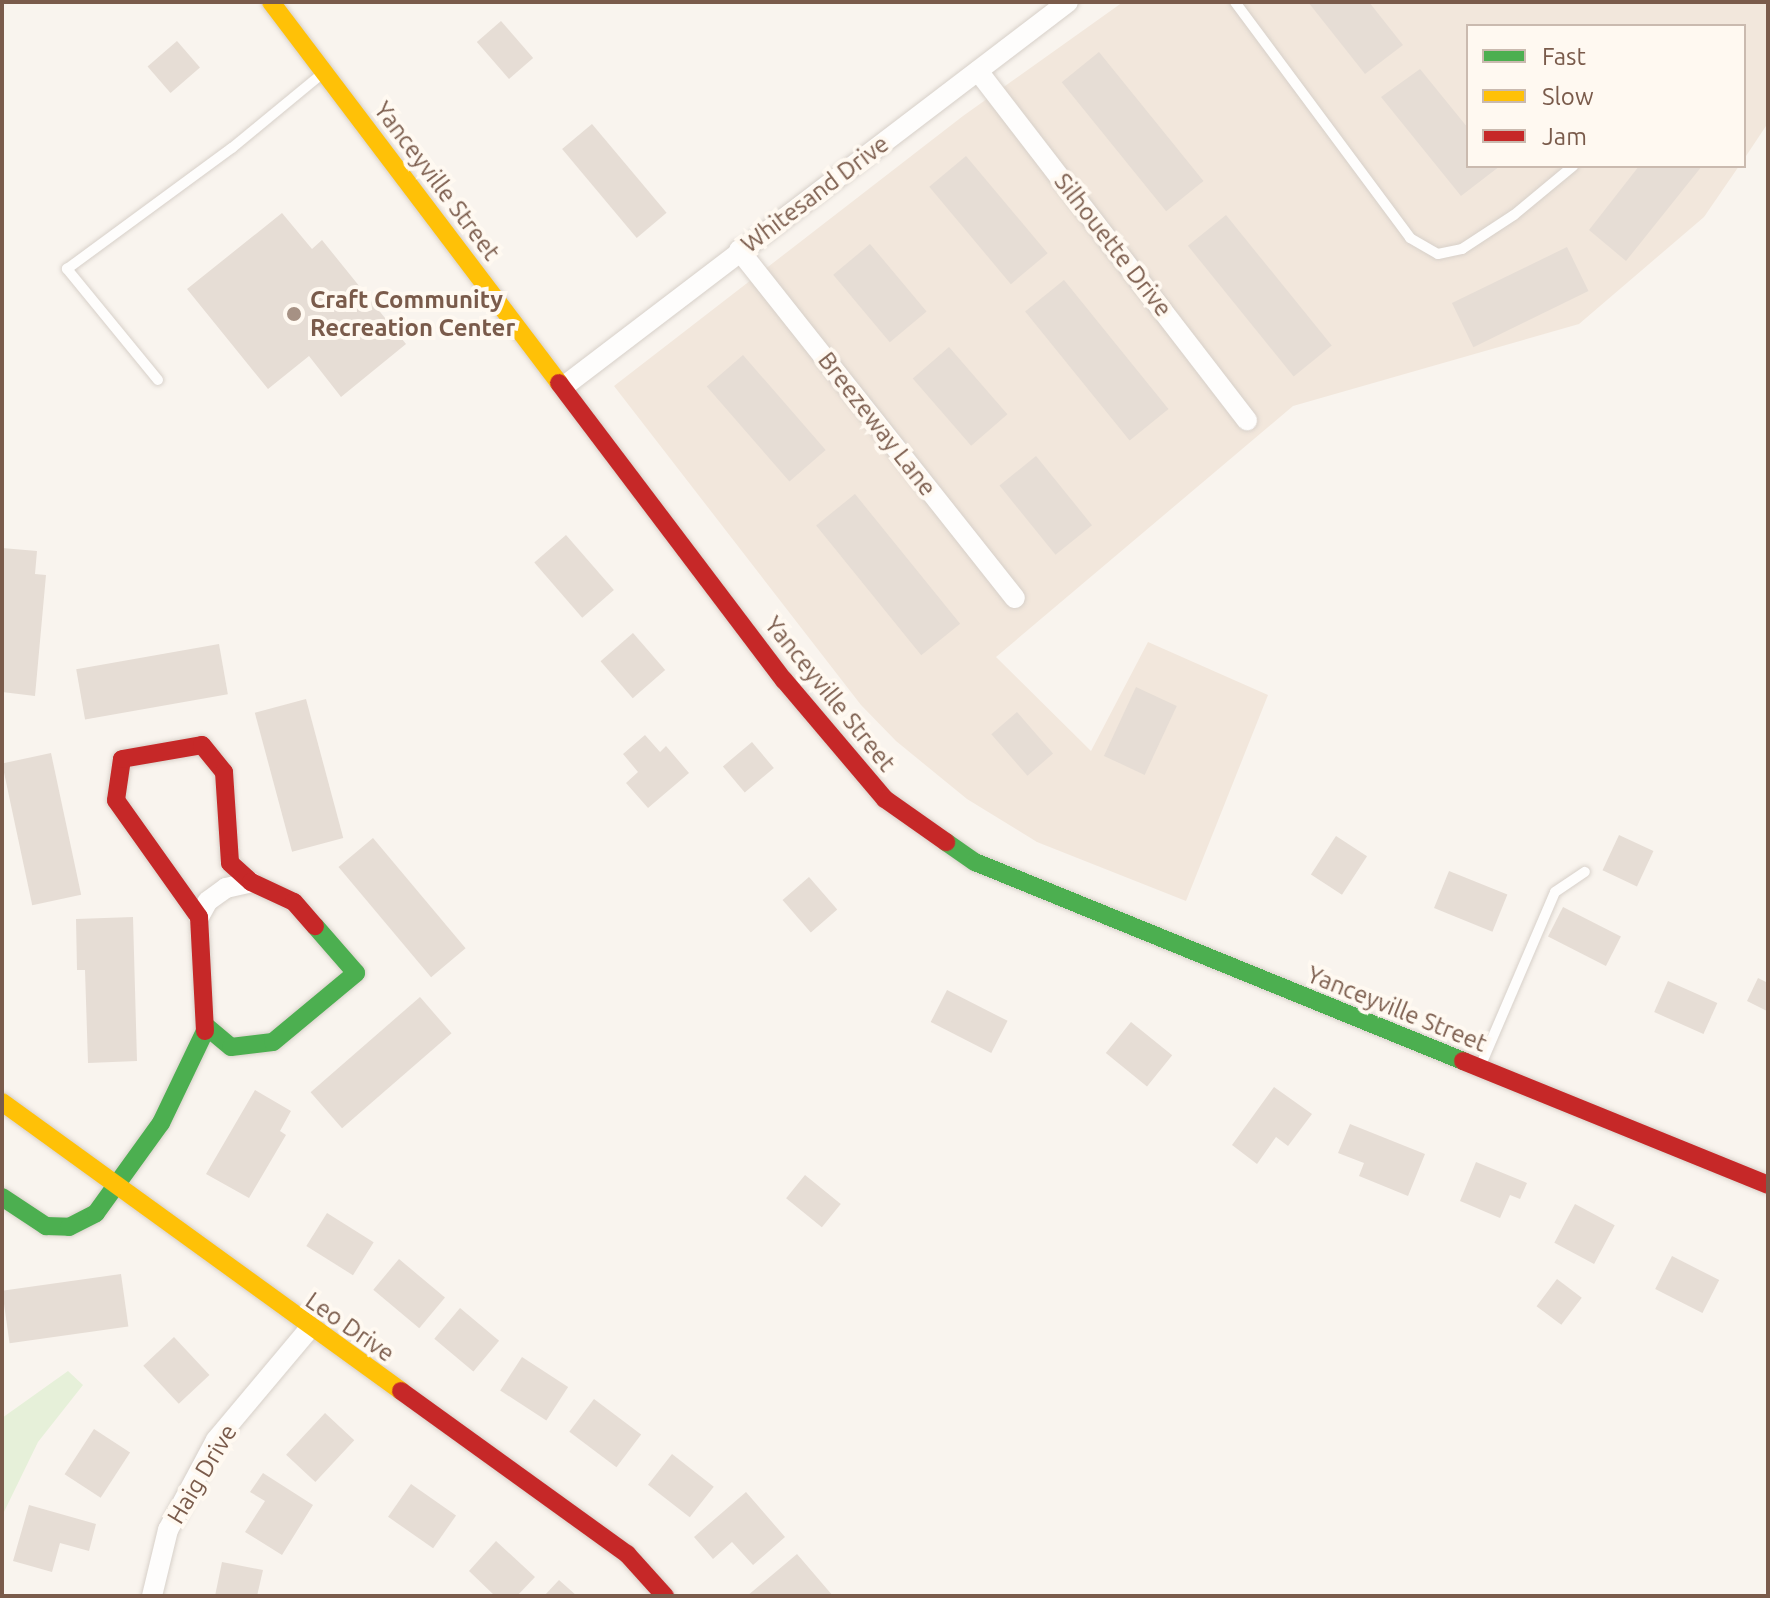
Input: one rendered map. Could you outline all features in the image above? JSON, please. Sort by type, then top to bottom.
[{"type":"street","name":"Yanceyville Street","points":[[271,2],[784,680],[885,799],[975,862],[1768,1185]]},
{"type":"street","name":"Whitesand Drive","points":[[563,387],[1068,2]]},
{"type":"street","name":"Silhouette Drive","points":[[978,71],[1247,420]]},
{"type":"street","name":"Breezeway Lane","points":[[739,250],[1015,598]]},
{"type":"street","points":[[2,1197],[46,1226],[69,1227],[96,1213],[161,1123],[207,1027],[199,917],[116,800],[122,759],[202,745],[224,772],[230,863],[251,882],[294,902],[356,973],[273,1042],[231,1047],[207,1027]]},
{"type":"street","points":[[199,917],[208,901],[226,888],[251,882]]},
{"type":"street","name":"Leo Drive","points":[[2,1102],[309,1329],[627,1554],[665,1596]]},
{"type":"street","name":"Haig Drive","points":[[152,1596],[168,1530],[216,1440],[309,1329]]},
{"type":"lane","points":[[1235,2],[1410,238],[1438,254],[1462,249],[1514,215],[1571,168]]},
{"type":"lane","points":[[158,380],[67,269],[232,148],[324,72]]},
{"type":"lane","points":[[1479,1068],[1555,892],[1585,872]]},
{"type":"shaded area","points":[[1123,2],[1768,2],[1768,123],[1746,156],[1746,24],[1466,24],[1466,168],[1738,168],[1704,217],[1579,324],[1293,406],[996,657],[1091,751],[1148,642],[1268,695],[1186,901],[1037,842],[967,799],[896,741],[861,705],[614,386],[963,116]]},
{"type":"green space","points":[[68,1371],[83,1385],[38,1442],[2,1516],[2,1418]]},
{"type":"building","points":[[1308,2],[1369,2],[1403,45],[1365,74]]},
{"type":"building","points":[[501,21],[533,58],[509,79],[477,42]]},
{"type":"building","points":[[177,41],[200,67],[171,93],[148,67]]},
{"type":"building","points":[[1099,52],[1203,181],[1166,211],[1062,82]]},
{"type":"building","points":[[1420,69],[1466,126],[1466,168],[1497,168],[1461,196],[1381,97]]},
{"type":"building","points":[[592,124],[667,213],[637,238],[562,149]]},
{"type":"building","points":[[966,156],[1048,253],[1011,284],[929,187]]},
{"type":"building","points":[[1637,168],[1700,168],[1626,261],[1589,230]]},
{"type":"building","points":[[282,213],[312,249],[322,240],[406,344],[341,397],[309,356],[268,389],[187,289]]},
{"type":"building","points":[[1226,215],[1332,346],[1294,376],[1188,246]]},
{"type":"building","points":[[870,244],[927,311],[890,342],[833,275]]},
{"type":"building","points":[[1567,247],[1588,291],[1473,347],[1452,303]]},
{"type":"building","points":[[1064,280],[1168,409],[1130,440],[1025,311]]},
{"type":"building","points":[[949,347],[1007,414],[971,446],[913,378]]},
{"type":"building","points":[[743,355],[826,450],[789,482],[707,386]]},
{"type":"building","points":[[1036,456],[1092,525],[1055,555],[999,486]]},
{"type":"building","points":[[855,494],[960,624],[921,655],[816,525]]},
{"type":"building","points":[[566,535],[614,590],[582,618],[534,563]]},
{"type":"building","points":[[2,548],[37,551],[35,574],[46,575],[35,696],[2,692]]},
{"type":"building","points":[[633,633],[665,670],[633,698],[601,661]]},
{"type":"building","points":[[219,644],[228,694],[85,719],[76,669]]},
{"type":"building","points":[[1136,687],[1177,706],[1145,775],[1104,756]]},
{"type":"building","points":[[306,699],[343,838],[292,852],[255,713]]},
{"type":"building","points":[[1017,712],[1053,754],[1027,776],[991,734]]},
{"type":"building","points":[[645,735],[660,752],[666,746],[689,773],[648,808],[626,783],[638,772],[623,754]]},
{"type":"building","points":[[752,742],[774,768],[745,792],[723,766]]},
{"type":"building","points":[[51,753],[81,895],[32,905],[2,763]]},
{"type":"building","points":[[1619,835],[1653,851],[1637,886],[1603,870]]},
{"type":"building","points":[[1336,836],[1367,856],[1342,895],[1311,875]]},
{"type":"building","points":[[373,838],[466,948],[431,977],[339,867]]},
{"type":"building","points":[[1449,871],[1507,895],[1492,932],[1434,908]]},
{"type":"building","points":[[809,877],[837,909],[811,932],[783,900]]},
{"type":"building","points":[[1563,907],[1621,937],[1606,966],[1548,936]]},
{"type":"building","points":[[133,917],[137,1061],[88,1063],[85,970],[77,970],[76,919]]},
{"type":"building","points":[[1758,978],[1768,983],[1767,1011],[1747,1001]]},
{"type":"building","points":[[1668,981],[1717,1003],[1704,1034],[1654,1012]]},
{"type":"building","points":[[947,990],[1008,1021],[991,1053],[931,1022]]},
{"type":"building","points":[[420,997],[451,1033],[342,1128],[311,1092]]},
{"type":"building","points":[[1131,1022],[1172,1055],[1147,1086],[1106,1053]]},
{"type":"building","points":[[1274,1087],[1312,1114],[1288,1146],[1276,1137],[1257,1164],[1232,1145]]},
{"type":"building","points":[[255,1090],[291,1111],[280,1131],[286,1135],[249,1198],[206,1174]]},
{"type":"building","points":[[1350,1124],[1425,1154],[1408,1196],[1359,1176],[1364,1163],[1338,1153]]},
{"type":"building","points":[[1476,1162],[1527,1183],[1520,1199],[1510,1195],[1500,1218],[1460,1201]]},
{"type":"building","points":[[805,1175],[841,1204],[822,1227],[786,1198]]},
{"type":"building","points":[[1575,1204],[1615,1225],[1594,1264],[1554,1243]]},
{"type":"building","points":[[327,1213],[374,1242],[353,1275],[306,1246]]},
{"type":"building","points":[[1672,1256],[1719,1280],[1702,1313],[1655,1289]]},
{"type":"building","points":[[399,1259],[445,1298],[419,1328],[373,1290]]},
{"type":"building","points":[[121,1274],[128,1326],[10,1343],[2,1291]]},
{"type":"building","points":[[1557,1279],[1582,1298],[1561,1325],[1537,1306]]},
{"type":"building","points":[[460,1308],[499,1341],[473,1371],[434,1339]]},
{"type":"building","points":[[174,1337],[209,1375],[179,1404],[143,1366]]},
{"type":"building","points":[[522,1357],[568,1387],[546,1421],[500,1391]]},
{"type":"building","points":[[594,1399],[641,1435],[616,1467],[569,1432]]},
{"type":"building","points":[[325,1413],[354,1440],[315,1482],[286,1455]]},
{"type":"building","points":[[94,1429],[130,1452],[101,1498],[65,1474]]},
{"type":"building","points":[[672,1454],[714,1487],[690,1517],[648,1485]]},
{"type":"building","points":[[263,1473],[313,1505],[282,1555],[245,1532],[265,1501],[250,1492]]},
{"type":"building","points":[[411,1484],[456,1516],[433,1548],[388,1517]]},
{"type":"building","points":[[746,1492],[785,1537],[753,1565],[732,1542],[713,1559],[694,1537]]},
{"type":"building","points":[[29,1505],[96,1524],[89,1551],[60,1543],[52,1572],[13,1561]]},
{"type":"building","points":[[496,1541],[535,1577],[517,1596],[495,1596],[469,1571]]},
{"type":"building","points":[[797,1554],[833,1596],[747,1596]]},
{"type":"building","points":[[222,1562],[263,1570],[257,1596],[215,1596]]},
{"type":"building","points":[[559,1580],[577,1596],[544,1596]]},
{"type":"traffic: fast","points":[[946,842],[975,862],[1463,1061]]},
{"type":"traffic: fast","points":[[207,1027],[231,1047],[273,1042],[356,973],[315,926]]},
{"type":"traffic: fast","points":[[2,1197],[46,1226],[69,1227],[96,1213],[161,1123],[205,1031]]},
{"type":"traffic: slow","points":[[271,2],[559,383]]},
{"type":"traffic: slow","points":[[2,1102],[401,1391]]},
{"type":"traffic: jam","points":[[559,383],[784,680],[885,799],[946,842]]},
{"type":"traffic: jam","points":[[205,1031],[199,917],[116,800],[122,759],[202,745],[224,772],[230,863],[251,882],[294,902],[315,926]]},
{"type":"traffic: jam","points":[[1463,1061],[1768,1185]]},
{"type":"traffic: jam","points":[[401,1391],[627,1554],[665,1596]]},
{"type":"place","name":"Craft Community Recreation Center","points":[[294,314]]}]
